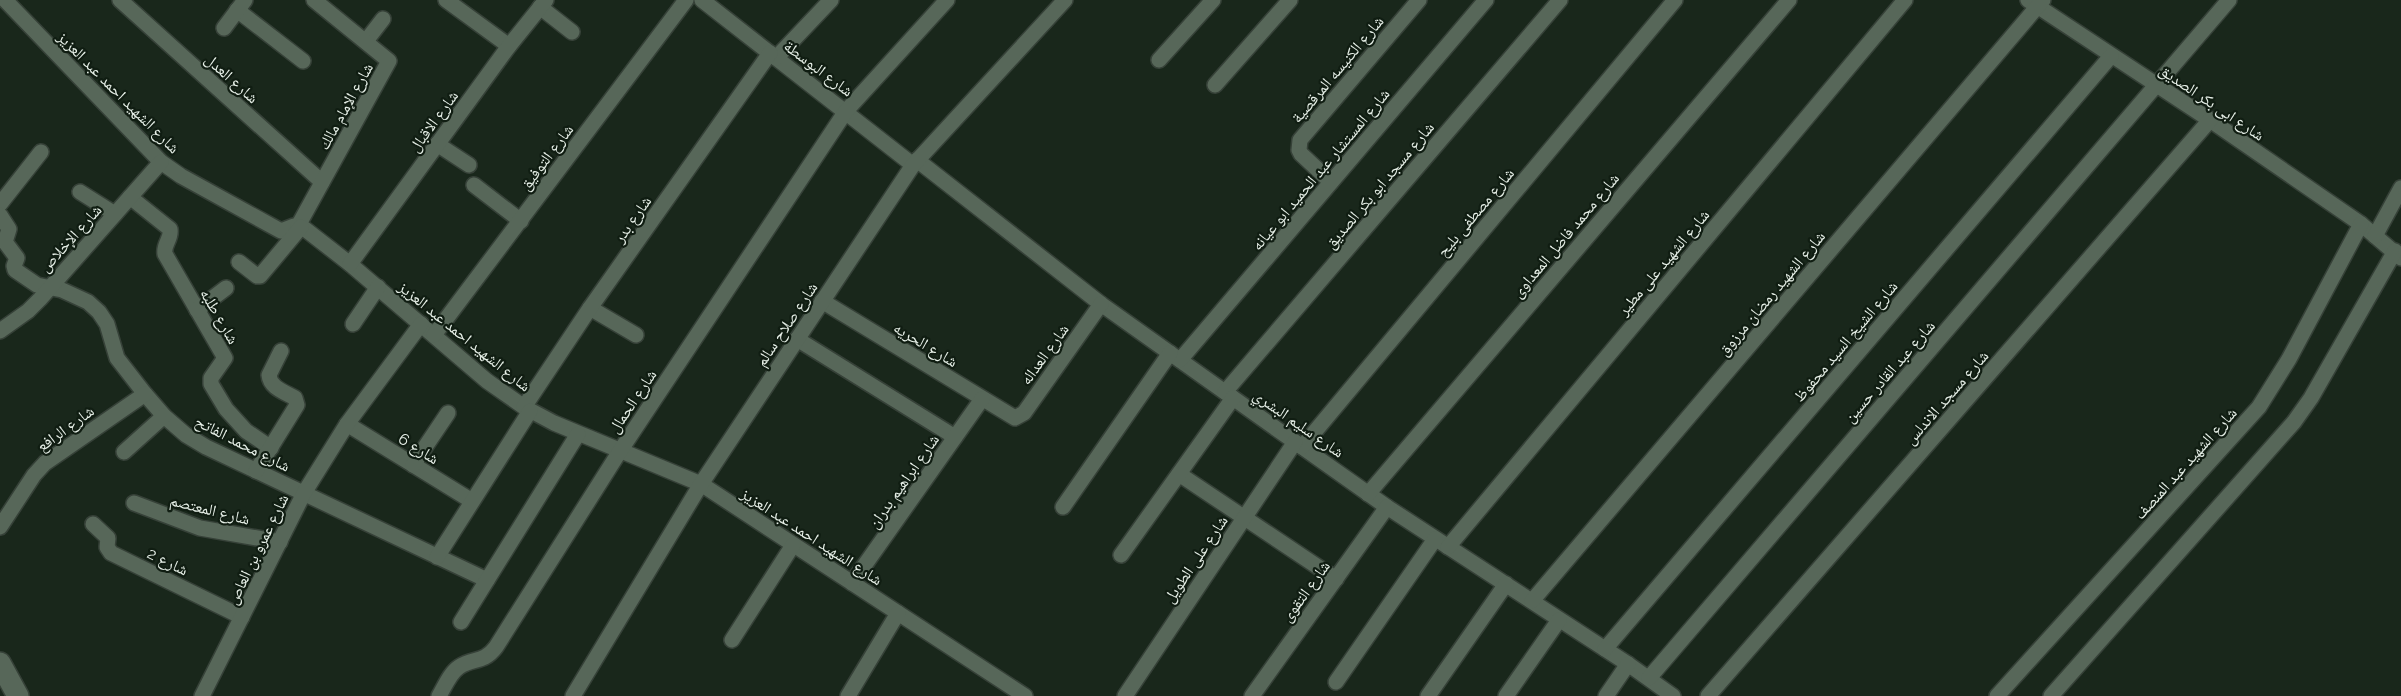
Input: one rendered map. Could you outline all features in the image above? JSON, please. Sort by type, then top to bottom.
[{"type":"street","points":[[0,5],[5,0]]},
{"type":"street","name":"شارع الشهيد احمد عبد العزيز","points":[[5,0],[161,162],[181,176],[280,231],[299,227],[350,264],[487,381],[527,409],[578,434],[700,484],[1025,696]]},
{"type":"street","name":"شارع العدل","points":[[120,0],[322,182]]},
{"type":"street","name":"شارع الإمام مالك","points":[[238,262],[256,276],[260,276],[299,227],[389,63],[388,58],[314,0]]},
{"type":"street","points":[[446,0],[509,46]]},
{"type":"street","name":"شارع التوفيق","points":[[434,335],[686,0]]},
{"type":"street","name":"شارع بدر","points":[[437,557],[590,308],[773,56],[831,0]]},
{"type":"street","name":"شارع الحمال","points":[[439,696],[452,674],[459,667],[485,659],[496,648],[620,451],[846,111],[947,0]]},
{"type":"street","name":"شارع صلاح سالم","points":[[573,696],[700,484],[915,162],[1065,0]]},
{"type":"street","points":[[1160,60],[1213,0]]},
{"type":"street","points":[[1215,85],[1290,0]]},
{"type":"street","name":"شارع الكنيسه المرقصية","points":[[1332,182],[1301,154],[1299,150],[1300,140],[1418,0]]},
{"type":"street","name":"شارع المستشار عبد الحميد ابو عيانه","points":[[1063,507],[1175,356],[1332,182],[1486,0]]},
{"type":"street","name":"شارع مسجد ابو بكر الصديق","points":[[1121,555],[1179,474],[1229,395],[1560,0]]},
{"type":"street","name":"شارع مصطفى بليح","points":[[1298,444],[1675,0]]},
{"type":"street","name":"شارع محمد فاضل المعداوى","points":[[1368,494],[1789,0]]},
{"type":"street","name":"شارع الشهيد على مطير","points":[[1448,547],[1905,0]]},
{"type":"street","name":"شارع عبد القادر حسين","points":[[1649,678],[2229,0]]},
{"type":"street","name":"شارع البوسطة","points":[[710,2],[773,56],[915,162]]},
{"type":"street","name":"شارع ابى بكر الصديق","points":[[2036,2],[2111,56],[2210,120],[2361,224],[2398,255]]},
{"type":"street","name":"شارع الشهيد رمضان مرزوق","points":[[1532,601],[2036,2]]},
{"type":"street","points":[[543,4],[572,32]]},
{"type":"street","name":"شارع الاقبال","points":[[350,264],[509,46],[543,4]]},
{"type":"street","points":[[224,28],[241,5],[303,61]]},
{"type":"street","points":[[366,41],[384,19]]},
{"type":"street","name":"شارع الشيخ السيد محفوظ","points":[[1605,649],[2111,56]]},
{"type":"street","name":"شارع مسجد الاندلس","points":[[1708,696],[2210,120]]},
{"type":"street","points":[[437,144],[469,164]]},
{"type":"street","points":[[0,204],[41,152]]},
{"type":"street","name":"شارع الإخلاص","points":[[2,327],[28,311],[161,162]]},
{"type":"street","name":"شارع سليم البشري","points":[[915,162],[1102,304],[1368,494],[1628,664],[1673,696]]},
{"type":"street","points":[[474,185],[520,221]]},
{"type":"street","points":[[2375,236],[2401,188]]},
{"type":"street","points":[[80,192],[115,214]]},
{"type":"street","name":"شارع طلبه","points":[[130,197],[170,229],[170,236],[164,246],[165,254],[225,358],[211,378],[211,384],[233,417],[246,431],[271,448]]},
{"type":"street","name":"شارع محمد الفاتح","points":[[0,215],[9,229],[5,242],[17,258],[14,266],[15,270],[37,285],[76,294],[99,312],[107,324],[117,358],[164,416],[193,439],[487,580]]},
{"type":"street","name":"شارع الشهيد عبد المنصف","points":[[1997,696],[2259,407],[2289,359],[2361,224]]},
{"type":"street","points":[[2050,696],[2294,422],[2311,398],[2398,255]]},
{"type":"street","points":[[353,324],[378,287]]},
{"type":"street","points":[[197,310],[226,288]]},
{"type":"street","name":"شارع الحريه","points":[[822,302],[1012,417]]},
{"type":"street","name":"شارع العداله","points":[[1012,417],[1018,417],[1024,413],[1102,304]]},
{"type":"street","points":[[590,308],[636,335]]},
{"type":"street","name":"شارع عمرو بن العاص","points":[[202,696],[304,493],[348,424],[421,324]]},
{"type":"street","points":[[797,339],[955,437]]},
{"type":"street","points":[[256,470],[298,405],[295,398],[274,386],[269,379],[269,375],[281,351]]},
{"type":"street","name":"شارع الرافع","points":[[0,527],[29,481],[44,463],[145,394]]},
{"type":"street","name":"شارع ابراهيم بدران","points":[[852,583],[982,399]]},
{"type":"street","points":[[413,465],[448,413]]},
{"type":"street","points":[[124,452],[164,416]]},
{"type":"street","name":"شارع 6","points":[[348,424],[472,501]]},
{"type":"street","points":[[461,622],[578,434]]},
{"type":"street","name":"شارع على الطويل","points":[[1125,696],[1244,518],[1298,444]]},
{"type":"street","points":[[1179,474],[1336,579]]},
{"type":"street","name":"شارع المعتصم","points":[[134,504],[200,528],[280,542]]},
{"type":"street","name":"شارع التقوى","points":[[1252,696],[1387,507]]},
{"type":"street","name":"شارع 2","points":[[93,524],[108,538],[107,547],[111,553],[242,617]]},
{"type":"street","points":[[1336,682],[1435,539]]},
{"type":"street","points":[[732,640],[793,545]]},
{"type":"street","points":[[1428,696],[1506,584]]},
{"type":"street","points":[[848,696],[898,614]]},
{"type":"street","points":[[1506,696],[1559,620]]},
{"type":"street","points":[[0,663],[18,696]]},
{"type":"street","points":[[1606,696],[1628,664]]}]
